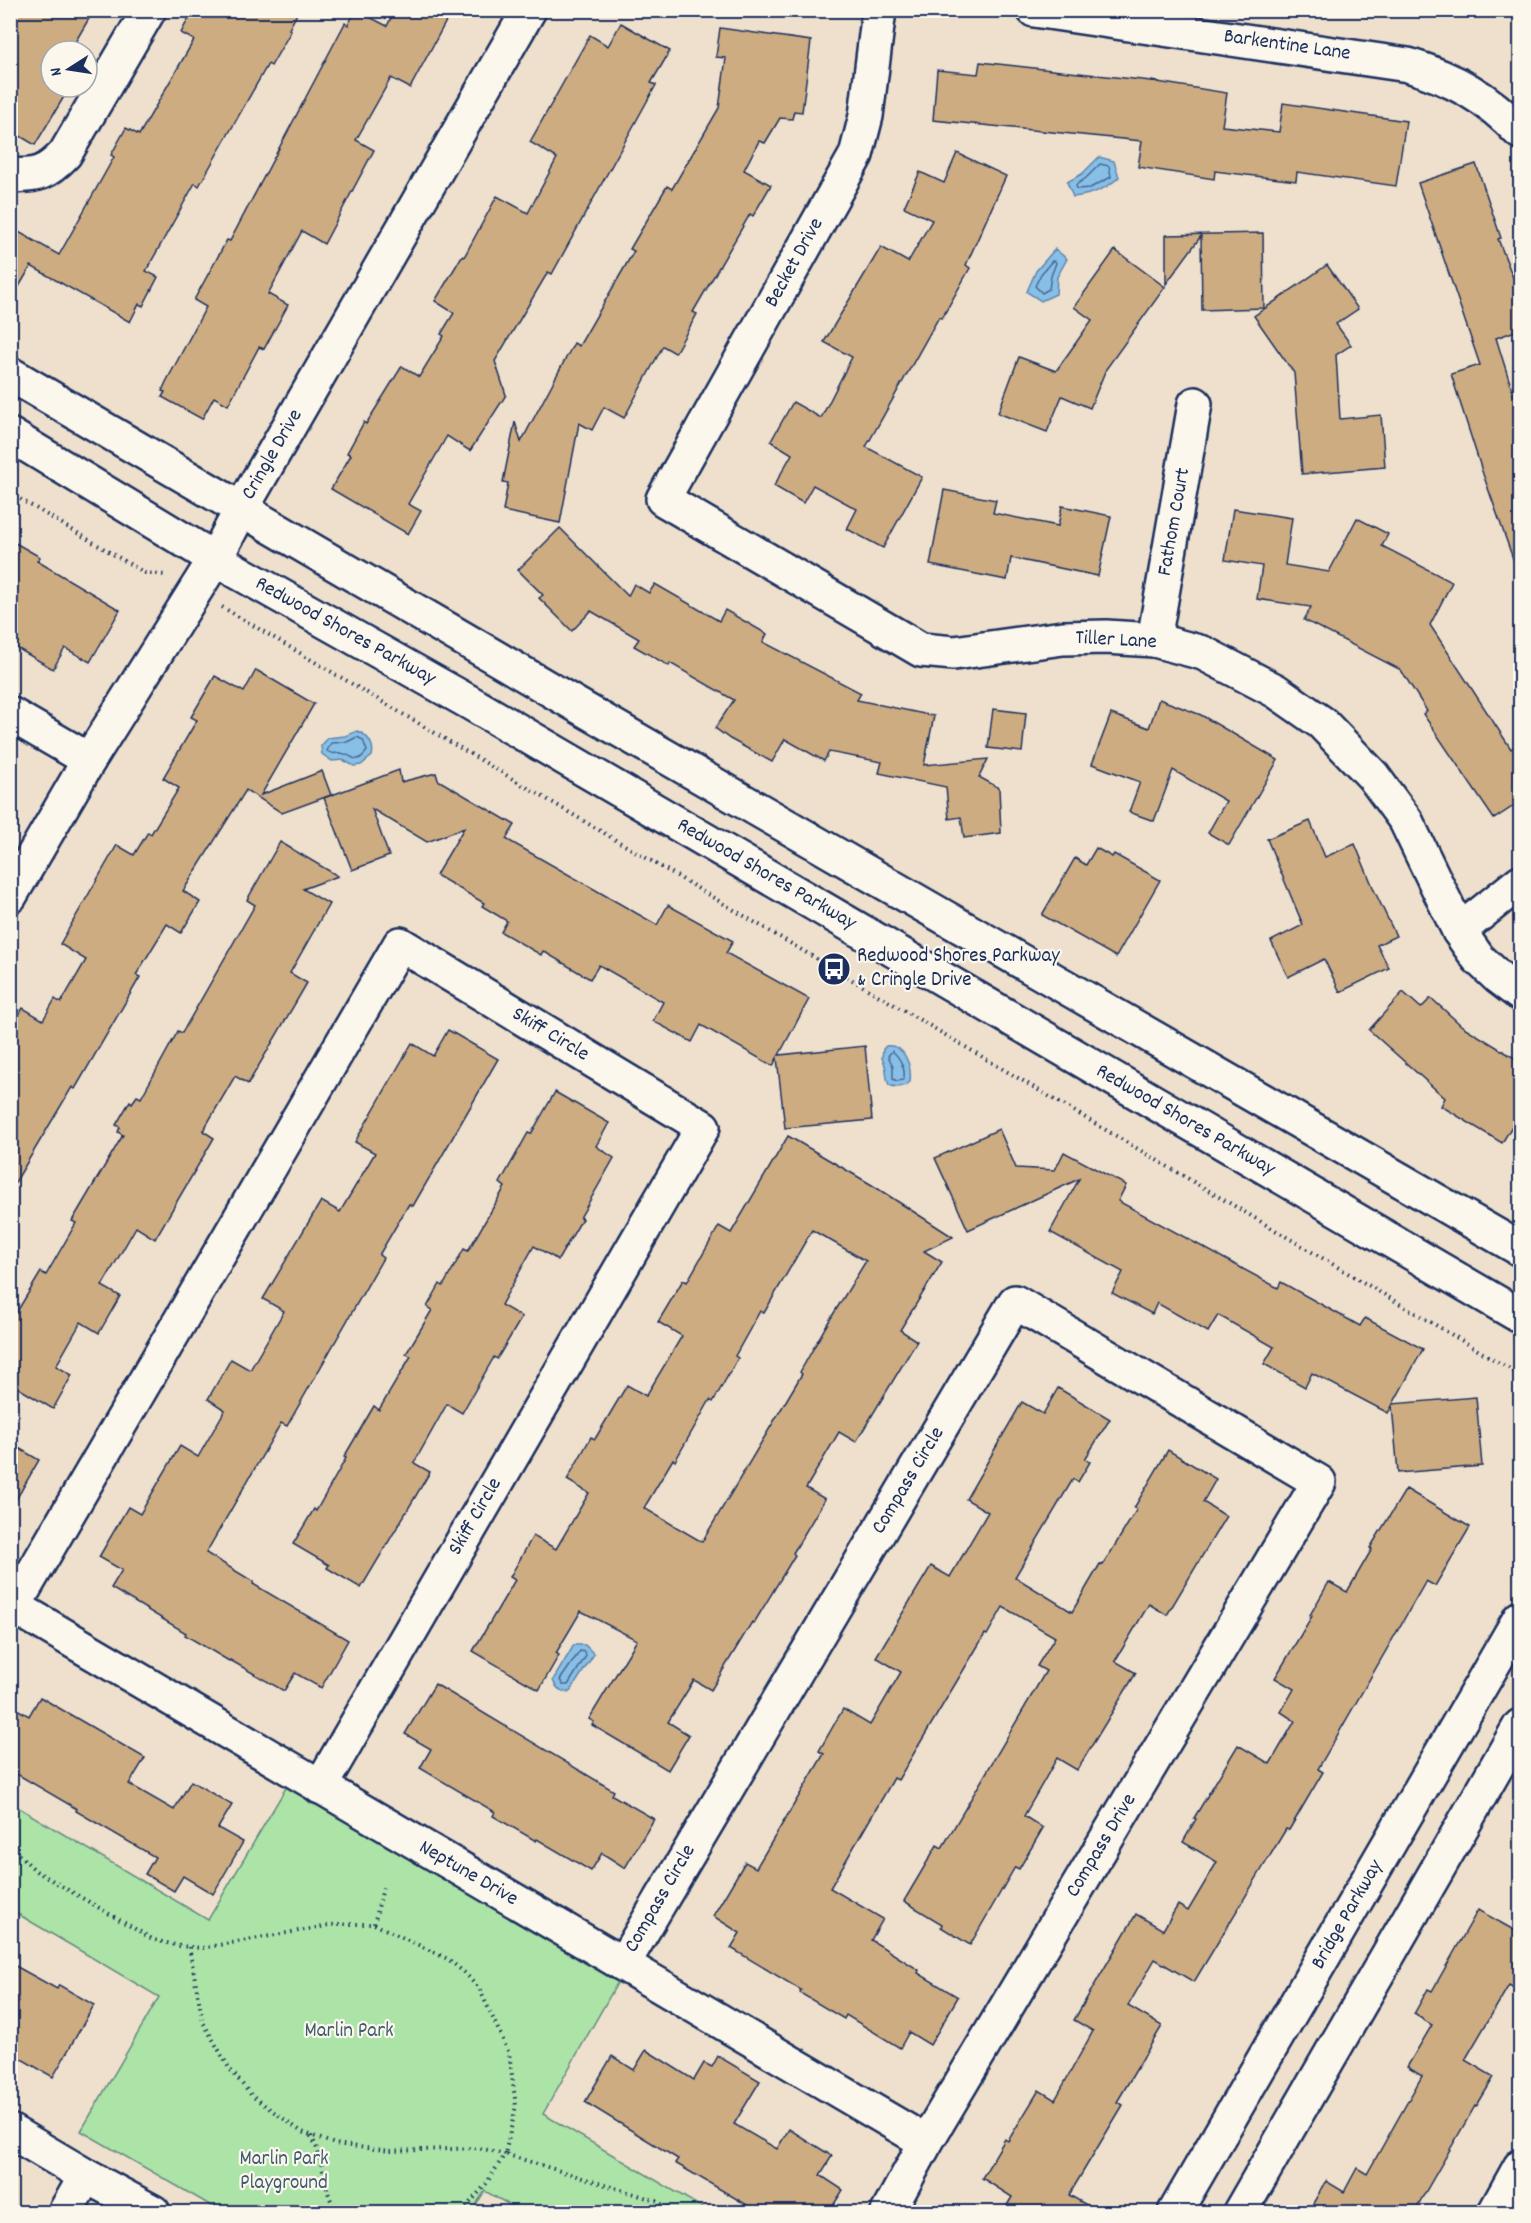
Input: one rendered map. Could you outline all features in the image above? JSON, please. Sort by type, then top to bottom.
[{"type":"street","points":[[26,174],[53,167],[65,154],[148,10]]},
{"type":"street","name":"Cringle Drive","points":[[10,896],[89,759],[215,559],[242,508],[529,10]]},
{"type":"street","name":"Becket Drive","points":[[663,499],[856,155],[866,116],[879,10]]},
{"type":"street","name":"Barkentine Lane","points":[[1034,10],[1408,65],[1470,89],[1505,116],[1521,132]]},
{"type":"street","points":[[10,374],[587,711],[1521,1249]]},
{"type":"street","name":"Fathom Court","points":[[1154,640],[1195,404]]},
{"type":"street","name":"Redwood Shores Parkway","points":[[10,435],[215,559],[490,714],[1521,1316]]},
{"type":"street","name":"Tiller Lane","points":[[663,499],[921,650],[954,653],[1063,638],[1106,637],[1154,640],[1203,653],[1276,691],[1322,723],[1373,776],[1406,821],[1459,931],[1478,958],[1499,978],[1521,994]]},
{"type":"street","points":[[10,714],[89,759]]},
{"type":"street","points":[[1459,931],[1521,882]]},
{"type":"street","name":"Skiff Circle","points":[[12,1605],[400,944],[703,1127],[320,1787]]},
{"type":"street","name":"Compass Circle","points":[[623,1964],[1015,1302],[1319,1482]]},
{"type":"street","name":"Compass Drive","points":[[888,2212],[927,2142],[1319,1482]]},
{"type":"street","name":"Neptune Drive","points":[[12,1605],[927,2142]]},
{"type":"street","name":"Bridge Parkway","points":[[1175,2212],[1521,1618]]},
{"type":"street","points":[[1240,2212],[1521,1726]]},
{"type":"street","points":[[10,2131],[153,2212]]},
{"type":"street","points":[[1495,2212],[1521,2167]]},
{"type":"street","points":[[65,2212],[86,2176]]},
{"type":"path","points":[[10,493],[145,573],[165,575]]},
{"type":"path","points":[[222,607],[1521,1375]]},
{"type":"path","points":[[10,1846],[36,1871],[154,1940],[202,1948],[338,1924],[374,1924],[448,1959],[480,1990],[509,2053],[516,2106],[506,2154],[486,2184],[462,2212]]},
{"type":"path","points":[[374,1924],[384,1884]]},
{"type":"path","points":[[189,1947],[203,2022],[229,2068],[252,2096],[302,2132],[335,2144],[390,2151],[479,2148],[506,2154],[657,2201],[674,2212]]},
{"type":"path","points":[[311,2135],[320,2151],[327,2193],[337,2212]]},
{"type":"green space","name":"Marlin Park","points":[[287,1786],[620,1978],[543,2114],[710,2212],[522,2212],[485,2191],[471,2212],[222,2212],[81,2131],[159,1997],[11,1910],[11,1803],[208,1920]]},
{"type":"water","points":[[1099,157],[1114,161],[1119,177],[1098,191],[1073,197],[1067,182],[1082,174]]},
{"type":"water","points":[[1055,249],[1067,259],[1057,277],[1056,294],[1041,301],[1027,292],[1036,271]]},
{"type":"water","points":[[357,731],[367,737],[373,752],[372,756],[361,765],[354,766],[343,760],[332,761],[322,754],[321,746],[328,738],[345,736]]},
{"type":"water","points":[[886,1046],[898,1048],[906,1057],[910,1070],[908,1084],[889,1085],[882,1058],[883,1049]]},
{"type":"water","points":[[574,1645],[585,1645],[594,1654],[570,1692],[557,1688],[553,1680]]},
{"type":"building","points":[[10,10],[94,10],[77,39],[39,39],[39,99],[63,99],[35,145],[10,130]]},
{"type":"building","points":[[193,10],[299,10],[289,29],[291,31],[271,66],[268,64],[199,186],[195,183],[146,271],[158,277],[143,306],[139,304],[130,322],[31,266],[10,302],[10,227],[59,255],[114,157],[111,155],[126,128],[139,135],[194,40],[181,33]]},
{"type":"building","points":[[356,10],[387,26],[395,10],[452,10],[410,88],[391,78],[356,140],[374,150],[324,244],[302,231],[268,294],[288,305],[264,349],[259,347],[228,405],[214,397],[202,419],[162,397],[166,382],[206,307],[194,300],[227,240],[230,241],[345,23],[348,25]]},
{"type":"building","points":[[621,23],[670,51],[651,83],[656,85],[552,274],[548,272],[495,361],[506,395],[470,451],[447,436],[408,504],[421,511],[408,534],[331,489],[351,455],[347,453],[364,422],[366,424],[402,366],[419,377],[444,336],[441,334],[454,313],[435,301],[462,256],[464,257],[497,196],[528,213],[557,158],[530,142],[590,35],[608,46]]},
{"type":"building","points":[[720,28],[811,41],[802,112],[794,111],[792,119],[780,118],[765,143],[759,141],[744,170],[771,185],[753,216],[750,214],[693,312],[697,314],[675,353],[663,346],[624,418],[604,407],[592,430],[579,423],[560,523],[503,511],[508,483],[503,482],[515,422],[521,442],[574,343],[579,346],[634,251],[630,249],[667,186],[672,189],[719,108],[726,58],[716,57]]},
{"type":"building","points":[[980,62],[1151,81],[1227,93],[1222,126],[1279,132],[1283,103],[1406,121],[1396,186],[1297,172],[1296,181],[1215,171],[1214,179],[1138,167],[1142,141],[933,120],[937,70],[978,74]]},
{"type":"building","points":[[957,153],[1006,176],[966,265],[970,268],[942,318],[939,317],[866,447],[922,477],[883,548],[847,529],[857,509],[813,485],[803,503],[774,486],[792,454],[771,441],[793,402],[821,418],[852,357],[824,342],[881,247],[908,262],[932,220],[904,207],[920,172],[944,183]]},
{"type":"building","points":[[1476,164],[1501,238],[1498,239],[1521,298],[1521,329],[1496,338],[1514,396],[1521,395],[1521,570],[1517,570],[1451,374],[1480,365],[1418,183]]},
{"type":"building","points":[[1263,233],[1264,308],[1202,310],[1201,236],[1166,284],[1166,235]]},
{"type":"building","points":[[1115,250],[1165,287],[1106,369],[1090,408],[1062,396],[1047,432],[998,413],[1019,357],[1056,371],[1092,320],[1074,307]]},
{"type":"building","points":[[1327,265],[1358,309],[1336,324],[1351,345],[1336,355],[1340,419],[1381,415],[1385,467],[1302,474],[1294,373],[1254,316]]},
{"type":"building","points":[[944,490],[996,500],[993,513],[1058,526],[1062,506],[1111,516],[1098,576],[1011,558],[1007,580],[930,565]]},
{"type":"building","points":[[1233,509],[1292,518],[1285,565],[1329,572],[1357,518],[1388,534],[1382,546],[1452,582],[1430,625],[1511,749],[1521,742],[1521,801],[1494,819],[1423,714],[1427,711],[1401,670],[1304,620],[1311,607],[1257,599],[1262,566],[1225,560]]},
{"type":"building","points":[[560,528],[628,596],[634,584],[649,593],[655,584],[719,621],[725,610],[767,634],[763,642],[861,693],[857,700],[934,716],[924,765],[988,759],[979,777],[999,788],[1001,833],[964,838],[961,817],[949,819],[946,787],[879,773],[882,762],[829,752],[824,761],[785,739],[772,762],[715,728],[734,700],[670,663],[669,666],[634,646],[639,639],[591,611],[572,631],[539,598],[543,595],[518,570]]},
{"type":"building","points":[[10,540],[40,557],[37,561],[120,610],[90,662],[65,648],[53,669],[10,644]]},
{"type":"building","points":[[256,670],[314,704],[261,795],[322,771],[331,795],[282,813],[246,790],[183,891],[200,902],[181,933],[167,924],[136,975],[140,977],[75,1089],[72,1087],[10,1191],[10,1028],[23,1008],[43,1020],[55,999],[61,1003],[86,960],[60,944],[117,845],[134,855],[148,832],[151,834],[179,788],[163,778],[197,720],[191,717],[215,676],[244,692]]},
{"type":"building","points":[[1159,699],[1201,715],[1278,760],[1229,845],[1208,833],[1226,801],[1173,770],[1154,821],[1129,812],[1140,782],[1092,764],[1111,714],[1149,728]]},
{"type":"building","points":[[993,709],[1026,713],[1022,752],[988,748]]},
{"type":"building","points":[[399,770],[401,782],[436,773],[438,780],[515,825],[506,839],[657,925],[668,905],[733,941],[726,953],[809,999],[779,1055],[865,1046],[872,1120],[785,1128],[777,1058],[773,1066],[701,1025],[692,1042],[653,1021],[663,1002],[599,965],[590,979],[543,951],[541,955],[501,932],[507,921],[482,906],[484,903],[436,875],[464,828],[427,842],[372,809],[389,856],[352,870],[324,798]]},
{"type":"building","points":[[1310,821],[1325,857],[1355,844],[1396,936],[1377,945],[1389,968],[1340,992],[1324,959],[1288,977],[1271,941],[1303,925],[1267,839]]},
{"type":"building","points":[[280,842],[338,876],[303,889],[329,904],[290,973],[307,983],[248,1084],[235,1076],[203,1131],[214,1138],[155,1239],[136,1227],[102,1286],[120,1296],[99,1333],[81,1322],[56,1366],[72,1375],[53,1409],[10,1383],[10,1323],[41,1272],[46,1275],[76,1223],[72,1221],[123,1135],[118,1132],[120,1127],[116,1125],[130,1101],[132,1103],[137,1096],[141,1098],[178,1031],[182,1033],[255,905],[247,900]]},
{"type":"building","points":[[1096,848],[1112,857],[1114,854],[1160,880],[1116,957],[1042,915],[1075,858],[1086,865]]},
{"type":"building","points":[[1403,992],[1421,1008],[1431,998],[1462,1026],[1521,1062],[1521,1111],[1502,1143],[1441,1106],[1445,1098],[1369,1030]]},
{"type":"building","points":[[448,1030],[498,1059],[413,1206],[409,1204],[379,1255],[383,1258],[287,1426],[281,1423],[206,1553],[254,1582],[253,1584],[348,1640],[321,1688],[295,1673],[284,1691],[185,1635],[186,1633],[111,1588],[122,1570],[99,1557],[128,1507],[140,1514],[180,1446],[198,1457],[225,1410],[208,1399],[231,1359],[250,1370],[284,1311],[263,1299],[321,1201],[340,1212],[375,1153],[355,1142],[412,1043],[433,1056]]},
{"type":"building","points":[[555,1092],[609,1123],[596,1146],[614,1158],[558,1260],[534,1246],[501,1305],[522,1317],[497,1359],[494,1357],[462,1413],[447,1404],[414,1463],[430,1472],[361,1588],[327,1568],[329,1565],[293,1544],[314,1509],[316,1511],[374,1406],[379,1410],[411,1356],[406,1354],[432,1310],[427,1307],[440,1284],[443,1286],[464,1249],[468,1251],[505,1187],[500,1183],[528,1133],[531,1134]]},
{"type":"building","points":[[999,1129],[1016,1168],[1055,1170],[1064,1152],[1126,1185],[1118,1201],[1278,1288],[1281,1282],[1360,1326],[1365,1318],[1423,1349],[1393,1404],[1476,1397],[1482,1466],[1398,1473],[1392,1406],[1388,1413],[1312,1373],[1305,1387],[1264,1364],[1274,1347],[1218,1315],[1208,1332],[1157,1303],[1152,1314],[1112,1293],[1123,1272],[1050,1232],[1079,1179],[968,1230],[935,1158]]},
{"type":"building","points":[[788,1136],[872,1185],[953,1237],[924,1251],[942,1262],[900,1330],[917,1341],[856,1442],[839,1432],[806,1488],[825,1499],[793,1553],[795,1555],[711,1690],[694,1680],[668,1722],[689,1735],[668,1770],[592,1725],[594,1722],[589,1719],[637,1640],[581,1611],[556,1653],[559,1655],[539,1690],[473,1651],[515,1580],[510,1577],[533,1536],[556,1549],[589,1493],[567,1480],[591,1437],[595,1439],[627,1385],[646,1396],[682,1336],[658,1322],[683,1280],[687,1282],[719,1226],[731,1233]],"holes":[[[812,1230],[866,1261],[702,1542],[644,1508],[673,1459],[675,1461],[710,1400],[713,1402],[738,1358],[735,1356],[760,1311],[764,1313]]]},
{"type":"building","points":[[1058,1388],[1110,1419],[1085,1459],[1090,1462],[1078,1482],[1073,1479],[1015,1577],[1072,1612],[1100,1564],[1103,1565],[1137,1509],[1134,1508],[1168,1450],[1216,1479],[1203,1502],[1226,1516],[1167,1615],[1149,1604],[1115,1661],[1136,1673],[1077,1770],[1057,1758],[1024,1816],[1043,1828],[1019,1869],[1015,1867],[970,1945],[941,1927],[942,1924],[904,1901],[937,1845],[942,1848],[1046,1671],[1037,1666],[1055,1637],[1003,1607],[898,1780],[894,1778],[830,1888],[883,1919],[871,1940],[919,1970],[918,1973],[958,1997],[930,2045],[909,2032],[900,2048],[846,2015],[844,2019],[800,1993],[801,1990],[731,1948],[740,1933],[713,1916],[745,1862],[756,1868],[824,1754],[819,1751],[843,1709],[870,1725],[901,1672],[876,1657],[931,1566],[950,1577],[988,1512],[966,1499],[1022,1402],[1043,1414]]},
{"type":"building","points":[[10,1443],[39,1460],[10,1510]]},
{"type":"building","points":[[1406,1489],[1470,1527],[1435,1586],[1426,1581],[1318,1769],[1323,1772],[1194,1982],[1155,1959],[1128,2006],[1162,2026],[1117,2102],[1123,2105],[1069,2195],[1099,2212],[1003,2212],[1012,2197],[982,2178],[1005,2139],[1008,2141],[1039,2090],[1055,2100],[1093,2031],[1074,2020],[1136,1914],[1163,1930],[1178,1905],[1188,1911],[1217,1862],[1183,1842],[1196,1819],[1194,1818],[1238,1745],[1270,1764],[1295,1721],[1281,1712],[1294,1689],[1275,1678],[1312,1616],[1310,1615],[1329,1582],[1347,1592],[1372,1549],[1370,1548]]},
{"type":"building","points":[[435,1684],[614,1791],[612,1795],[654,1819],[625,1868],[602,1853],[591,1871],[493,1816],[495,1812],[420,1768],[431,1749],[405,1734]]},
{"type":"building","points":[[40,1697],[145,1758],[129,1784],[174,1810],[191,1781],[232,1805],[218,1828],[243,1842],[213,1894],[183,1876],[174,1891],[145,1874],[155,1857],[10,1770],[10,1705],[29,1716]]},
{"type":"building","points":[[1478,1910],[1521,1934],[1521,1992],[1509,1985],[1465,2060],[1494,2077],[1414,2212],[1308,2212],[1326,2181],[1344,2192],[1357,2168],[1367,2174],[1422,2076],[1407,2067],[1432,2025],[1414,2014],[1428,1989],[1432,1991]]},
{"type":"building","points":[[10,1963],[57,1989],[59,1985],[94,2005],[53,2077],[18,2057],[20,2053],[10,2048]]},
{"type":"building","points":[[646,2050],[694,2080],[704,2063],[712,2067],[718,2056],[760,2081],[734,2124],[777,2149],[789,2129],[832,2156],[820,2175],[843,2190],[829,2212],[759,2212],[675,2163],[678,2159],[585,2102],[612,2056],[634,2070]]},
{"type":"place","name":"Redwood Shores Parkway & Cringle Drive","points":[[834,969]]},
{"type":"park label","name":"Marlin Park Playground","points":[[284,2172]]}]
